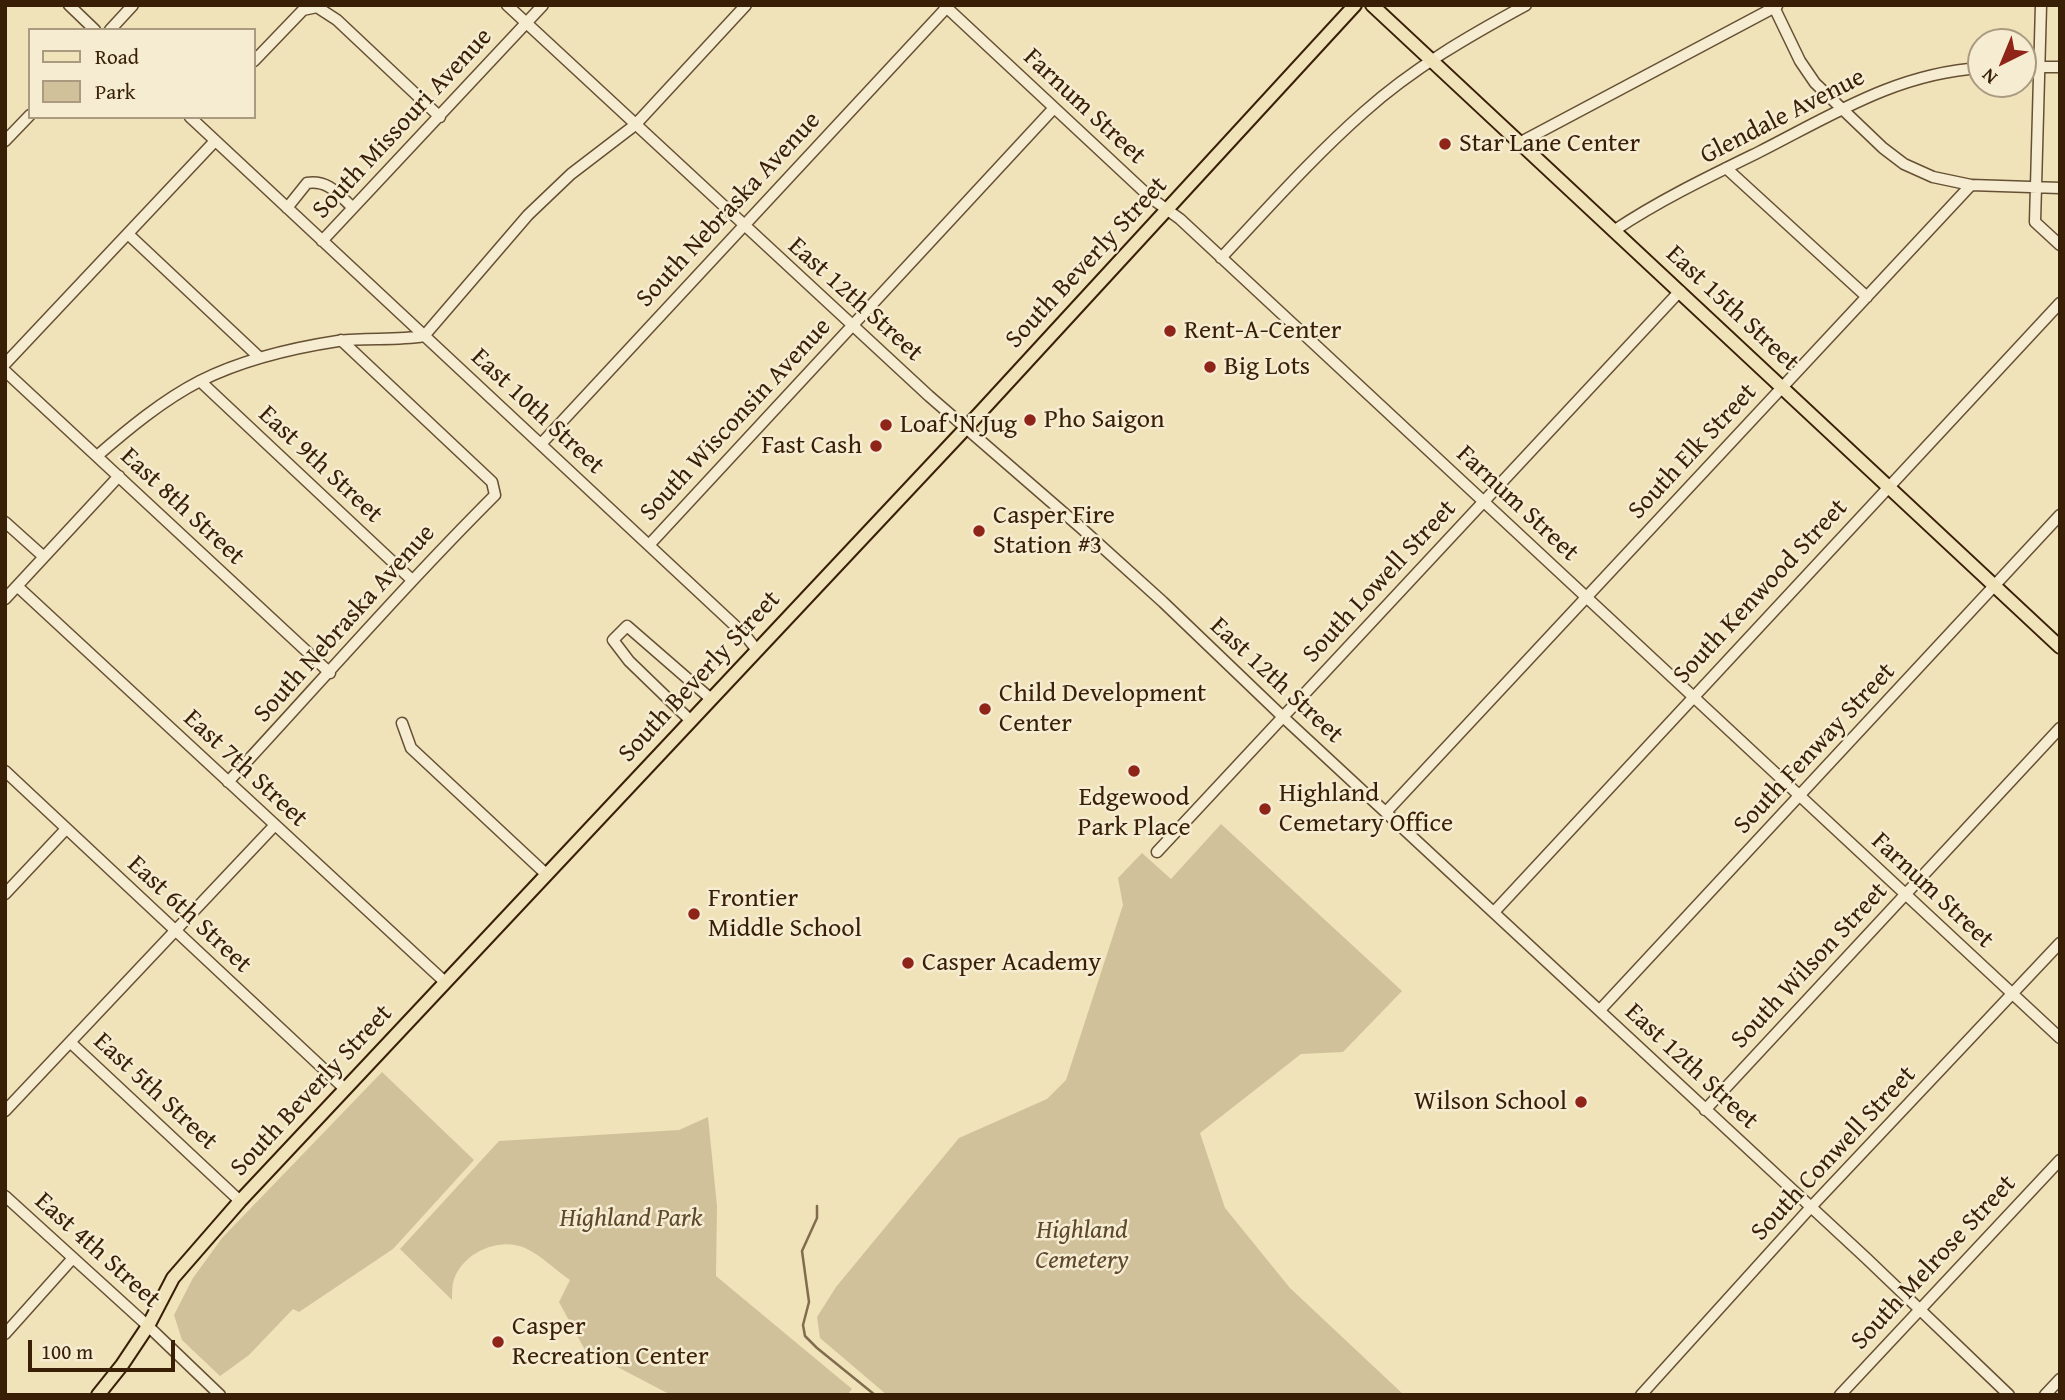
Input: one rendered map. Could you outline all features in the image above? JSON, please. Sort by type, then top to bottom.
[{"type":"main road","name":"South Beverly Street","points":[[97,1395],[122,1365],[148,1326],[173,1278],[240,1201],[965,429],[1355,5]]},
{"type":"main road","name":"East 15th Street","points":[[1372,5],[2060,647]]},
{"type":"street","points":[[69,5],[93,28]]},
{"type":"street","points":[[112,28],[133,5]]},
{"type":"street","name":"East 12th Street","points":[[507,5],[965,429],[1107,551],[1920,1308],[2009,1395]]},
{"type":"street","name":"South Missouri Avenue","points":[[322,241],[543,5]]},
{"type":"street","points":[[97,456],[139,421],[200,381],[260,358],[341,340],[402,340],[424,336],[537,207],[571,174],[635,125],[746,5]]},
{"type":"street","points":[[1221,258],[1303,171],[1365,111],[1431,60],[1526,5]]},
{"type":"street","points":[[2041,5],[2035,222],[2060,245]]},
{"type":"street","name":"Farnum Street","points":[[946,6],[1801,795],[2060,1038]]},
{"type":"street","name":"South Nebraska Avenue","points":[[541,444],[946,6]]},
{"type":"street","points":[[1521,142],[1775,6],[1815,83],[1883,148],[1904,164],[1933,177],[1971,185],[2060,188]]},
{"type":"street","points":[[256,59],[303,10],[317,7],[337,20],[440,117]]},
{"type":"street","points":[[2039,67],[2060,67]]},
{"type":"street","name":"Glendale Avenue","points":[[1615,230],[1726,168],[1889,87],[1934,73],[1967,69]]},
{"type":"street","name":"South Wisconsin Avenue","points":[[649,545],[1054,107]]},
{"type":"street","points":[[5,141],[28,117]]},
{"type":"street","name":"East 10th Street","points":[[196,119],[215,141],[745,635],[756,649]]},
{"type":"street","points":[[5,364],[215,141]]},
{"type":"street","points":[[1726,168],[1867,298]]},
{"type":"street","points":[[287,208],[307,183],[319,181],[330,187],[353,208]]},
{"type":"street","name":"South Elk Street","points":[[1386,812],[1971,185]]},
{"type":"street","points":[[128,234],[260,358]]},
{"type":"street","name":"South Lowell Street","points":[[1157,852],[1680,291]]},
{"type":"street","name":"South Kenwood Street","points":[[1494,912],[2060,303]]},
{"type":"street","name":"South Nebraska Avenue","points":[[228,782],[412,580],[495,495],[492,482],[341,340]]},
{"type":"street","name":"East 8th Street","points":[[5,370],[330,673]]},
{"type":"street","name":"East 9th Street","points":[[200,381],[412,580]]},
{"type":"street","points":[[5,599],[119,476]]},
{"type":"street","name":"South Fenway Street","points":[[1600,1010],[2060,514]]},
{"type":"street","points":[[5,522],[44,557]]},
{"type":"street","name":"East 7th Street","points":[[17,586],[445,982]]},
{"type":"street","points":[[691,721],[629,660],[613,640],[627,626],[711,699]]},
{"type":"street","points":[[402,723],[411,748],[546,874]]},
{"type":"street","name":"South Wilson Street","points":[[1705,1110],[2060,728]]},
{"type":"street","name":"East 6th Street","points":[[5,771],[345,1089]]},
{"type":"street","points":[[5,1111],[275,825]]},
{"type":"street","points":[[5,894],[66,829]]},
{"type":"street","name":"South Conwell Street","points":[[1641,1395],[1811,1207],[2060,943]]},
{"type":"street","name":"East 5th Street","points":[[71,1043],[240,1201]]},
{"type":"street","name":"South Melrose Street","points":[[1840,1395],[2060,1160]]},
{"type":"street","name":"East 4th Street","points":[[5,1196],[220,1395]]},
{"type":"street","points":[[5,1334],[73,1258]]},
{"type":"street","points":[[2045,1395],[2060,1379]]},
{"type":"green space","name":"Highland Cemetery","points":[[1221,824],[1402,991],[1343,1052],[1301,1054],[1200,1133],[1225,1208],[1290,1288],[1404,1395],[887,1395],[820,1338],[817,1317],[836,1287],[959,1138],[1047,1099],[1066,1080],[1123,905],[1118,878],[1142,853],[1171,879]]},
{"type":"green space","points":[[382,1072],[474,1160],[393,1249],[299,1312],[293,1309],[249,1355],[220,1376],[182,1340],[174,1315],[193,1278],[222,1238]]},
{"type":"green space","name":"Highland Park","points":[[708,1117],[717,1206],[716,1276],[852,1389],[847,1395],[671,1395],[585,1350],[559,1302],[570,1280],[531,1251],[503,1244],[481,1250],[463,1264],[457,1273],[453,1283],[452,1300],[400,1249],[499,1141],[679,1130]]},
{"type":"waterway","points":[[817,1206],[817,1218],[802,1251],[809,1302],[803,1325],[805,1336],[875,1395]]},
{"type":"place","name":"Star Lane Center","points":[[1445,144]]},
{"type":"place","name":"Rent-A-Center","points":[[1170,331]]},
{"type":"place","name":"Big Lots","points":[[1210,367]]},
{"type":"place","name":"Pho Saigon","points":[[1030,420]]},
{"type":"place","name":"Loaf 'N Jug","points":[[886,425]]},
{"type":"place","name":"Fast Cash","points":[[876,446]]},
{"type":"place","name":"Casper Fire Station #3","points":[[979,531]]},
{"type":"place","name":"Child Development Center","points":[[985,709]]},
{"type":"place","name":"Edgewood Park Place","points":[[1134,771]]},
{"type":"place","name":"Highland Cemetary Office","points":[[1265,809]]},
{"type":"place","name":"Frontier Middle School","points":[[694,914]]},
{"type":"place","name":"Casper Academy","points":[[908,963]]},
{"type":"place","name":"Wilson School","points":[[1581,1102]]},
{"type":"place","name":"Casper Recreation Center","points":[[498,1342]]}]
